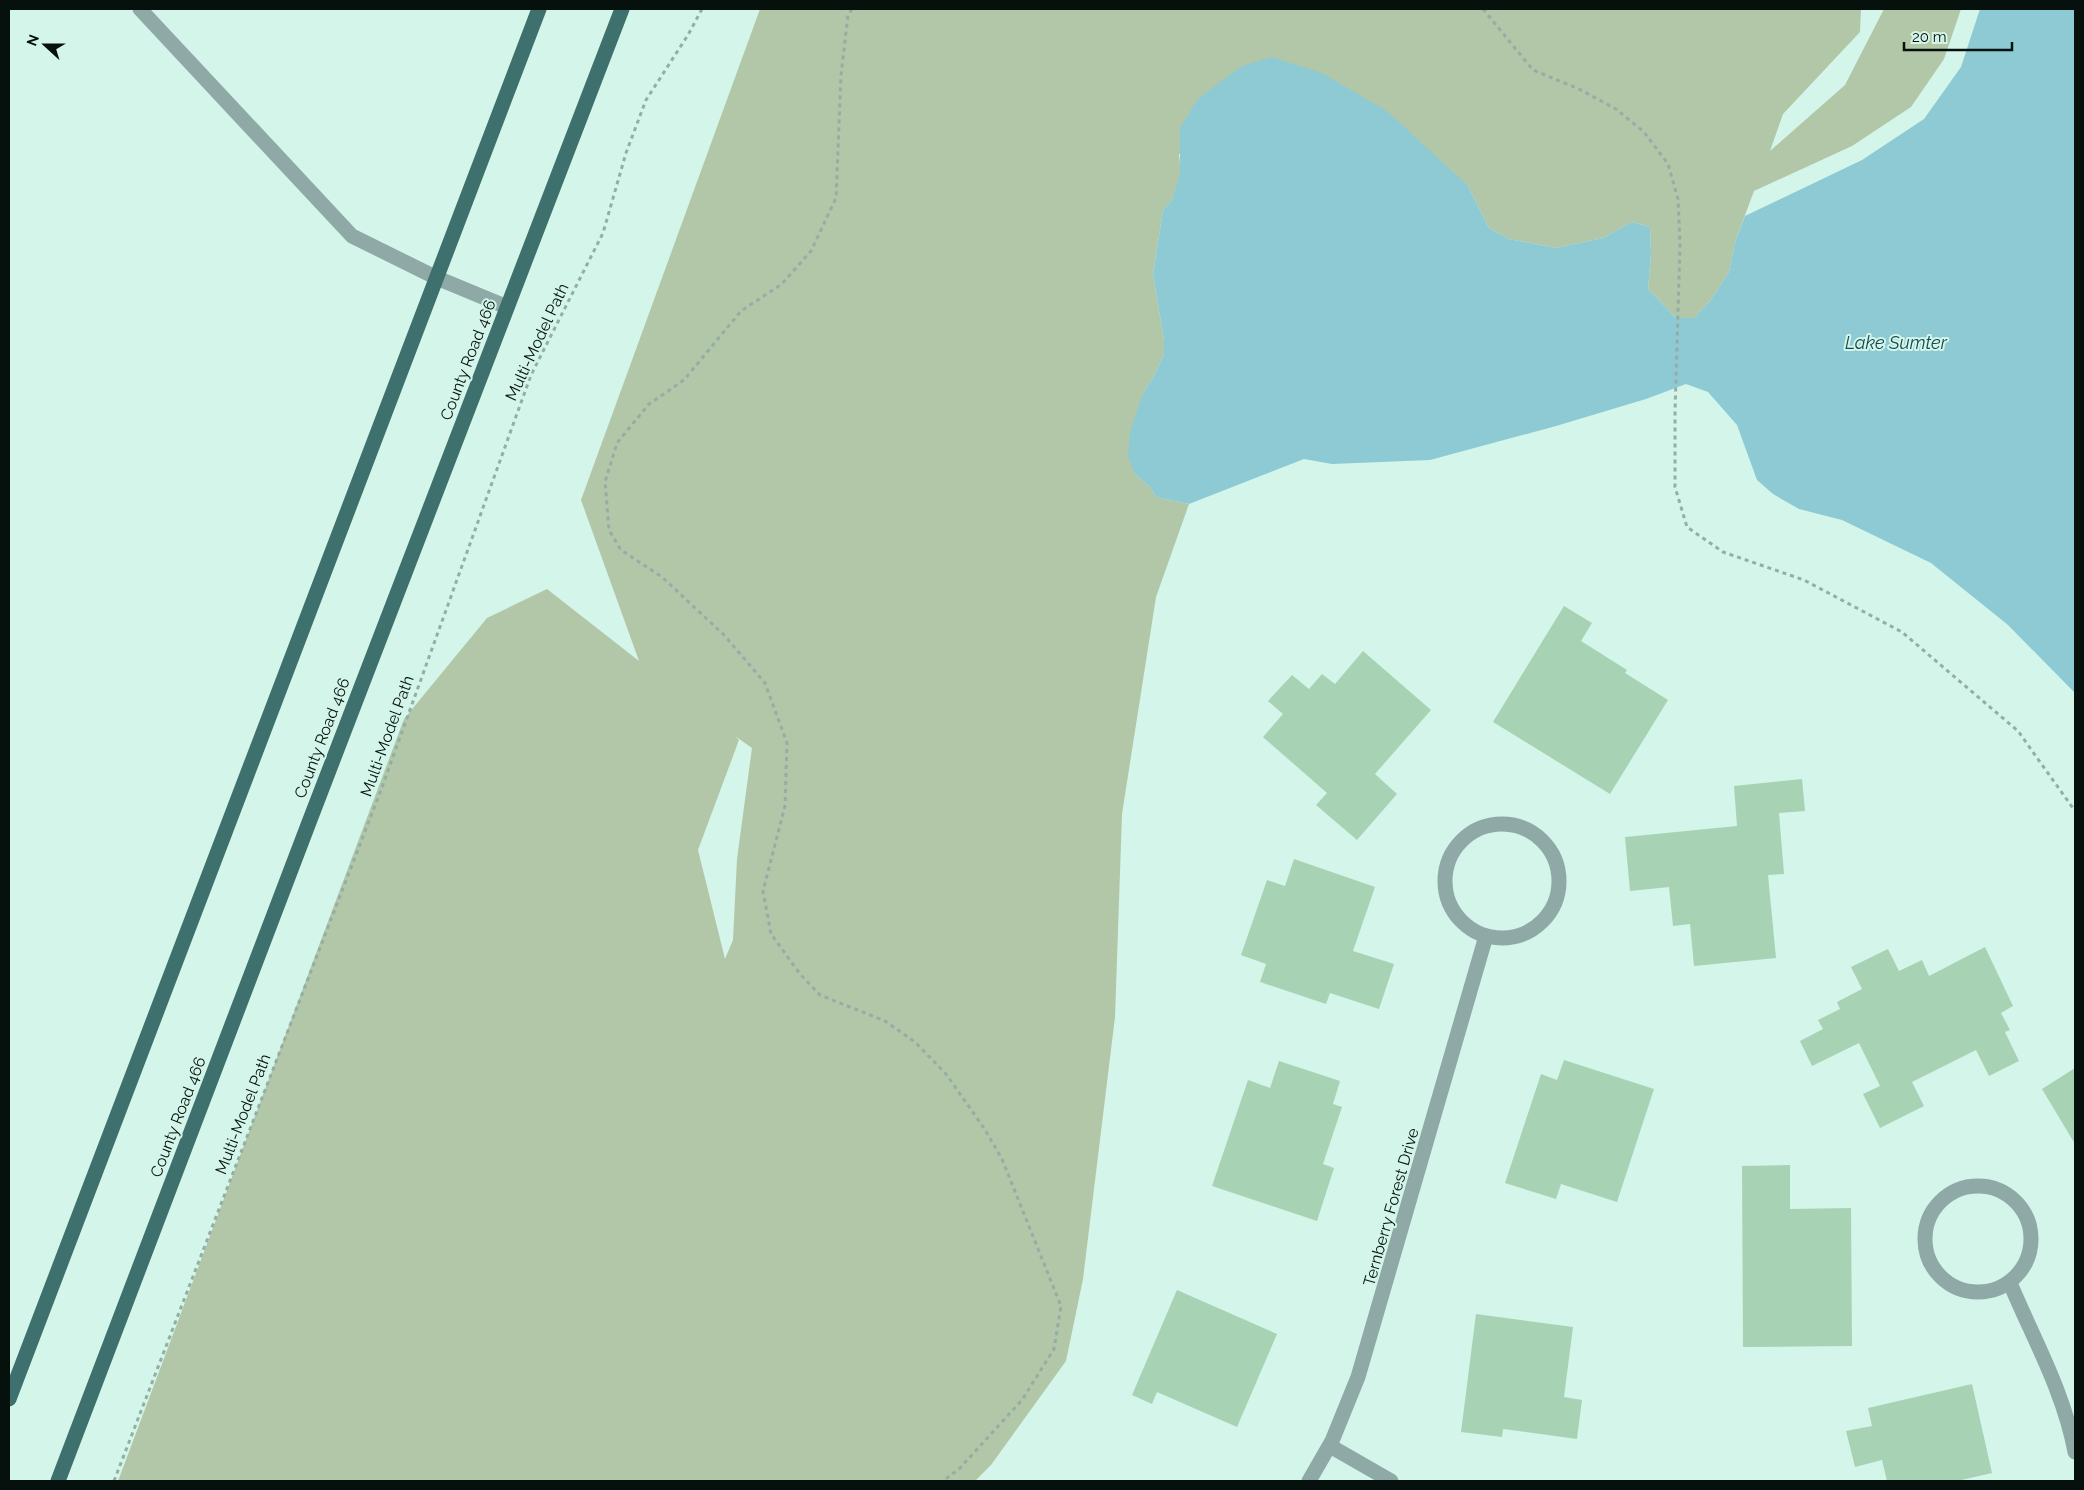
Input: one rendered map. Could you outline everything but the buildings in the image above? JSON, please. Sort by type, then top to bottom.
[{"type":"main road","points":[[9,1399],[539,9]]},
{"type":"main road","name":"County Road 466","points":[[58,1481],[622,9]]},
{"type":"street","points":[[140,9],[352,236],[436,278],[507,307]]},
{"type":"street","points":[[1500,823],[1518,825],[1536,834],[1550,848],[1558,866],[1560,887],[1554,906],[1542,922],[1526,933],[1506,938],[1486,936],[1470,929],[1457,917],[1448,901],[1445,883],[1446,865],[1454,848],[1466,835],[1482,826],[1500,823]]},
{"type":"street","name":"Ternberry Forest Drive","points":[[1309,1481],[1330,1446],[1358,1377],[1380,1308],[1486,936]]},
{"type":"street","points":[[1982,1185],[2000,1190],[2016,1200],[2026,1215],[2032,1233],[2030,1252],[2026,1261],[2022,1269],[2010,1282],[1994,1290],[1978,1293],[1961,1290],[1946,1282],[1934,1270],[1927,1255],[1924,1238],[1927,1222],[1935,1207],[1947,1195],[1964,1187],[1982,1185]]},
{"type":"street","points":[[2010,1282],[2032,1336],[2056,1384],[2075,1452]]},
{"type":"street","points":[[1330,1446],[1391,1481]]},
{"type":"path","name":"Multi-Model Path","points":[[114,1481],[381,790],[532,375],[603,232],[626,153],[646,100],[688,35],[702,9]]},
{"type":"path","points":[[852,9],[848,15],[841,75],[836,198],[811,251],[782,284],[741,311],[684,380],[649,404],[617,443],[605,482],[610,530],[621,550],[662,577],[724,635],[765,683],[787,743],[785,806],[763,891],[771,934],[800,974],[820,995],[885,1021],[915,1042],[946,1074],[1002,1159],[1061,1306],[1054,1349],[1022,1400],[959,1469],[943,1481]]},
{"type":"path","points":[[1483,9],[1533,70],[1579,89],[1616,109],[1644,132],[1668,164],[1678,199],[1680,244],[1675,412],[1675,487],[1687,527],[1723,552],[1804,580],[1902,632],[2018,731],[2075,811]]},
{"type":"green space","points":[[760,9],[1861,9],[1860,32],[1783,114],[1770,151],[1845,85],[1884,9],[1961,9],[1944,59],[1911,107],[1852,146],[1754,191],[1735,242],[1729,272],[1710,301],[1694,318],[1676,318],[1648,289],[1651,254],[1650,227],[1632,222],[1603,238],[1556,248],[1509,239],[1489,228],[1468,186],[1179,154],[1181,174],[1172,200],[1163,210],[1153,274],[1164,340],[1164,354],[1154,376],[1143,393],[1135,474],[1151,488],[1156,497],[1189,504],[1156,597],[1122,814],[1115,1017],[1083,1279],[1066,1361],[991,1465],[975,1481],[118,1481],[404,719],[487,618],[547,589],[639,661],[581,500]],"holes":[[[735,736],[752,748],[737,859],[733,940],[725,959],[698,850],[739,740]]]},
{"type":"water","name":"Lake Sumter","points":[[1980,9],[2075,9],[2075,693],[2008,625],[1931,563],[1842,520],[1799,509],[1773,494],[1757,480],[1737,425],[1708,392],[1686,384],[1646,399],[1556,426],[1430,460],[1332,464],[1304,459],[1189,504],[1156,497],[1151,488],[1135,474],[1128,457],[1130,432],[1143,393],[1154,376],[1164,354],[1164,340],[1153,274],[1163,210],[1172,200],[1180,174],[1180,128],[1197,100],[1240,67],[1271,57],[1322,73],[1387,111],[1468,186],[1489,228],[1509,239],[1556,248],[1603,238],[1632,222],[1650,227],[1651,254],[1648,289],[1676,318],[1694,318],[1710,301],[1729,272],[1735,242],[1745,216],[1862,160],[1924,119],[1961,67]]}]
